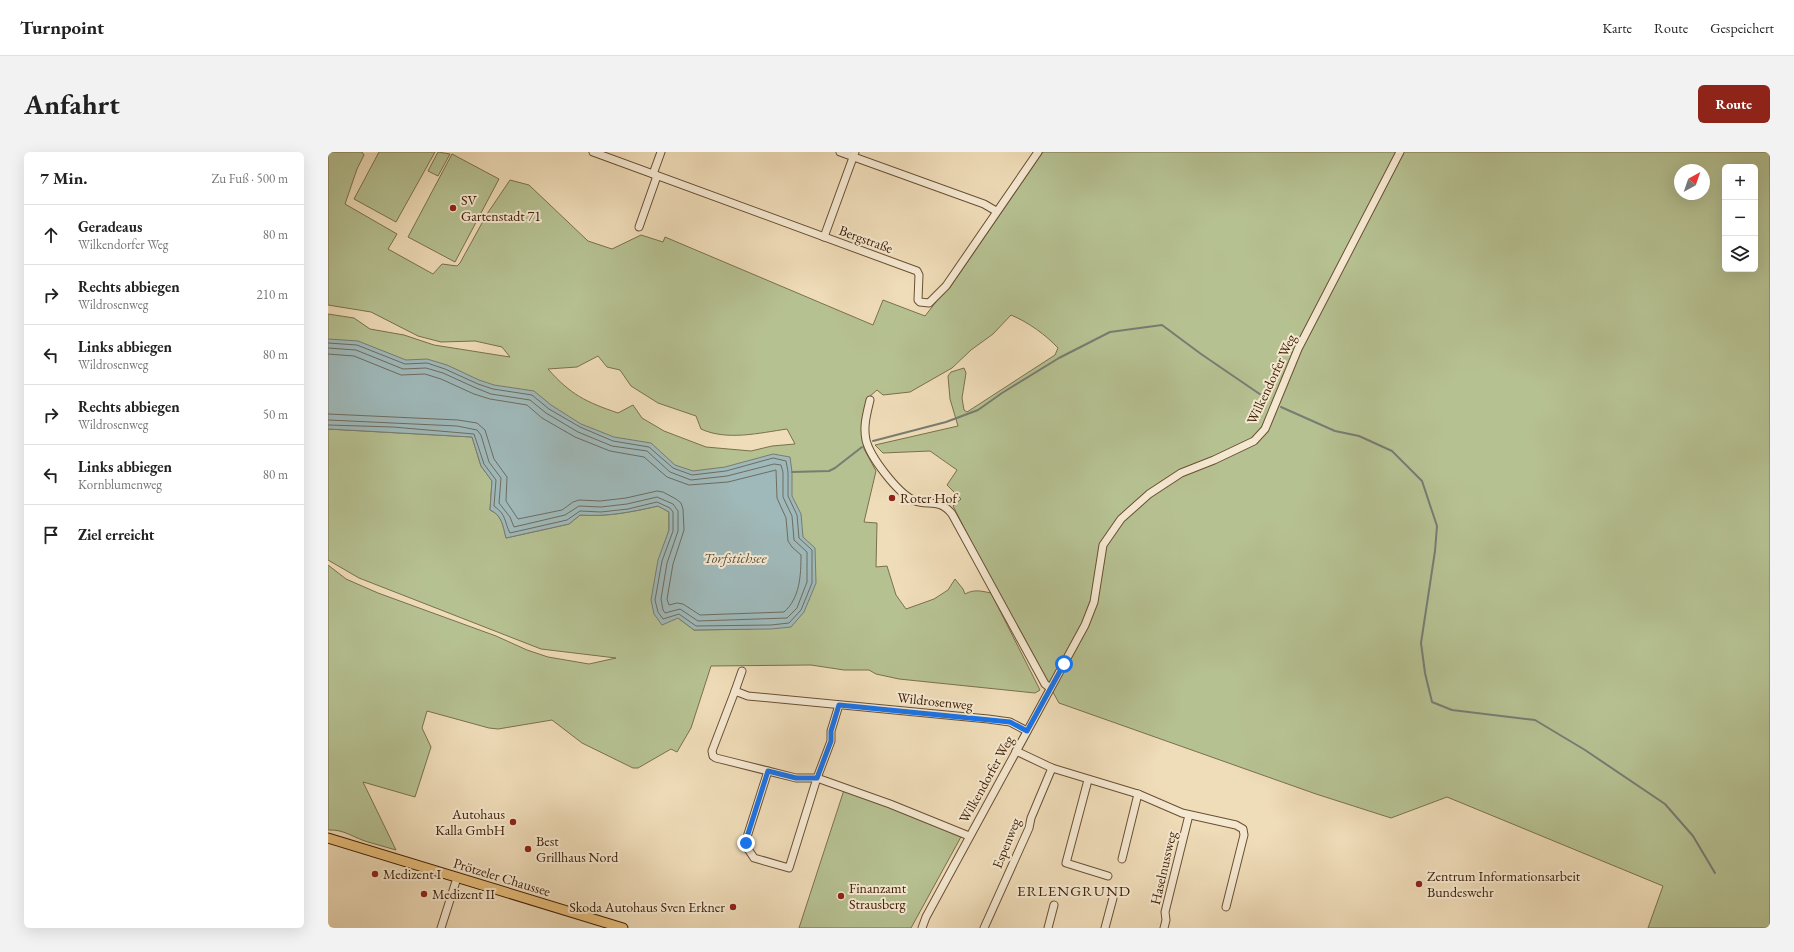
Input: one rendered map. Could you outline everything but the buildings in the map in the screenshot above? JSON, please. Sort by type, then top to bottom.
[{"type":"main road","name":"Prötzeler Chaussee","points":[[328,838],[622,928]]},
{"type":"street","name":"Bergstraße","points":[[593,152],[917,271],[919,275],[918,300],[920,302],[929,303],[946,286],[996,211],[1038,152]]},
{"type":"street","points":[[639,227],[661,152]]},
{"type":"street","points":[[840,152],[854,154],[984,204],[996,211]]},
{"type":"street","name":"Wilkendorfer Weg","points":[[922,928],[926,917],[969,836],[1085,625],[1094,602],[1104,545],[1109,536],[1121,519],[1149,494],[1181,473],[1214,460],[1254,441],[1265,429],[1298,349],[1400,152]]},
{"type":"street","points":[[824,237],[854,154]]},
{"type":"street","points":[[870,400],[866,419],[866,441],[882,471],[899,489],[914,500],[938,504],[949,510],[1045,684],[1050,688]]},
{"type":"street","points":[[742,671],[712,751],[713,756],[796,778],[817,778],[884,802],[969,836]]},
{"type":"street","name":"Wildrosenweg","points":[[735,691],[748,696],[1010,722],[1027,731]]},
{"type":"street","points":[[768,771],[747,837],[748,849],[754,858],[789,868],[817,778],[831,741],[831,731],[839,705]]},
{"type":"street","points":[[1016,751],[1052,768],[1138,794],[1189,815],[1236,825],[1244,829],[1244,835],[1226,907]]},
{"type":"street","name":"Espenweg","points":[[984,928],[1028,828],[1052,768]]},
{"type":"street","points":[[1088,780],[1066,863],[1108,876]]},
{"type":"street","points":[[1122,859],[1138,794]]},
{"type":"street","name":"Haselnussweg","points":[[1164,928],[1166,920],[1165,912],[1189,815]]},
{"type":"street","points":[[441,928],[457,878]]},
{"type":"street","points":[[1105,928],[1113,898]]},
{"type":"street","points":[[1048,928],[1054,905]]},
{"type":"green space","points":[[328,152],[362,152],[364,155],[357,169],[345,204],[397,234],[388,249],[433,274],[442,264],[457,266],[460,263],[487,214],[510,180],[529,185],[588,241],[612,249],[641,235],[663,242],[665,237],[873,325],[883,300],[925,316],[947,288],[949,289],[1043,152],[1770,152],[1770,928],[1648,928],[1663,886],[1447,797],[1391,818],[1316,794],[1059,703],[997,592],[953,506],[961,499],[947,485],[957,470],[930,451],[883,453],[875,445],[958,426],[950,399],[948,376],[951,372],[964,368],[966,373],[962,398],[964,410],[967,412],[1055,355],[1058,348],[1048,338],[1030,325],[1011,315],[993,334],[971,350],[952,368],[910,392],[883,395],[877,390],[868,398],[863,434],[864,449],[876,471],[864,522],[877,523],[876,567],[887,566],[896,595],[906,609],[934,599],[948,590],[955,579],[965,594],[975,591],[991,593],[1040,690],[1035,693],[899,679],[876,674],[869,670],[844,670],[811,665],[711,666],[691,728],[677,752],[671,749],[638,768],[633,768],[582,743],[552,720],[498,729],[489,728],[427,711],[422,728],[431,747],[415,797],[363,782],[396,850],[363,840],[344,832],[328,830],[328,565],[346,579],[378,593],[496,636],[527,650],[548,657],[589,664],[616,658],[541,649],[359,578],[328,560],[328,429],[472,437],[481,466],[492,481],[490,510],[500,518],[506,538],[569,524],[580,515],[619,514],[658,506],[669,512],[669,530],[662,552],[678,618],[694,630],[751,629],[728,487],[328,344],[328,314],[354,318],[370,329],[404,335],[434,345],[510,357],[502,347],[475,341],[441,342],[418,336],[371,312],[328,305]],"holes":[[[598,356],[607,367],[620,370],[631,386],[658,403],[696,416],[701,429],[721,435],[743,435],[787,429],[795,444],[772,446],[751,451],[706,447],[664,431],[642,418],[633,405],[618,413],[588,401],[564,385],[548,369],[577,367]]]},
{"type":"green space","points":[[379,152],[435,152],[396,222],[354,199]]},
{"type":"green space","points":[[438,152],[450,154],[438,176],[428,171]]},
{"type":"green space","name":"SV Gartenstadt 71","points":[[452,154],[499,179],[455,262],[408,237]]},
{"type":"green space","points":[[844,790],[962,835],[911,928],[799,928]]},
{"type":"water","name":"Torfstichsee","points":[[328,339],[358,341],[406,360],[427,359],[447,365],[479,380],[494,385],[534,391],[551,405],[581,424],[614,437],[651,443],[675,465],[693,471],[725,467],[773,454],[790,457],[792,472],[792,496],[801,514],[803,537],[815,548],[816,583],[804,612],[791,627],[771,629],[694,630],[678,618],[662,625],[654,614],[651,600],[658,560],[669,530],[669,512],[658,506],[609,515],[580,515],[569,524],[506,538],[500,518],[490,510],[492,481],[481,466],[472,437],[328,429]]},
{"type":"waterway","points":[[873,441],[946,422],[978,410],[1002,393],[1059,358],[1110,332],[1162,325],[1201,354],[1267,399]]},
{"type":"waterway","points":[[1281,407],[1335,431],[1359,436],[1392,451],[1422,481],[1437,526],[1435,551],[1421,643],[1425,673],[1432,702],[1452,710],[1535,720],[1585,750],[1665,804],[1693,836],[1715,873]]},
{"type":"waterway","points":[[792,472],[829,471],[862,447]]},
{"type":"place","name":"SV Gartenstadt 71","points":[[453,208]]},
{"type":"place","name":"Roter Hof","points":[[892,498]]},
{"type":"place","name":"Autohaus Kalla GmbH","points":[[513,822]]},
{"type":"place","name":"Best Grillhaus Nord","points":[[528,849]]},
{"type":"place","name":"Medizent I","points":[[375,874]]},
{"type":"place","name":"Zentrum Informationsarbeit Bundeswehr","points":[[1419,884]]},
{"type":"place","name":"Medizent II","points":[[424,894]]},
{"type":"place","name":"Finanzamt Strausberg","points":[[841,896]]},
{"type":"place","name":"Skoda Autohaus Sven Erkner","points":[[733,907]]},
{"type":"district","name":"ERLENGRUND","points":[[1074,891]]},
{"type":"route","points":[[746,843],[768,771],[796,778],[817,778],[831,741],[831,731],[839,705],[952,715],[1010,722],[1027,731],[1064,664]]}]
